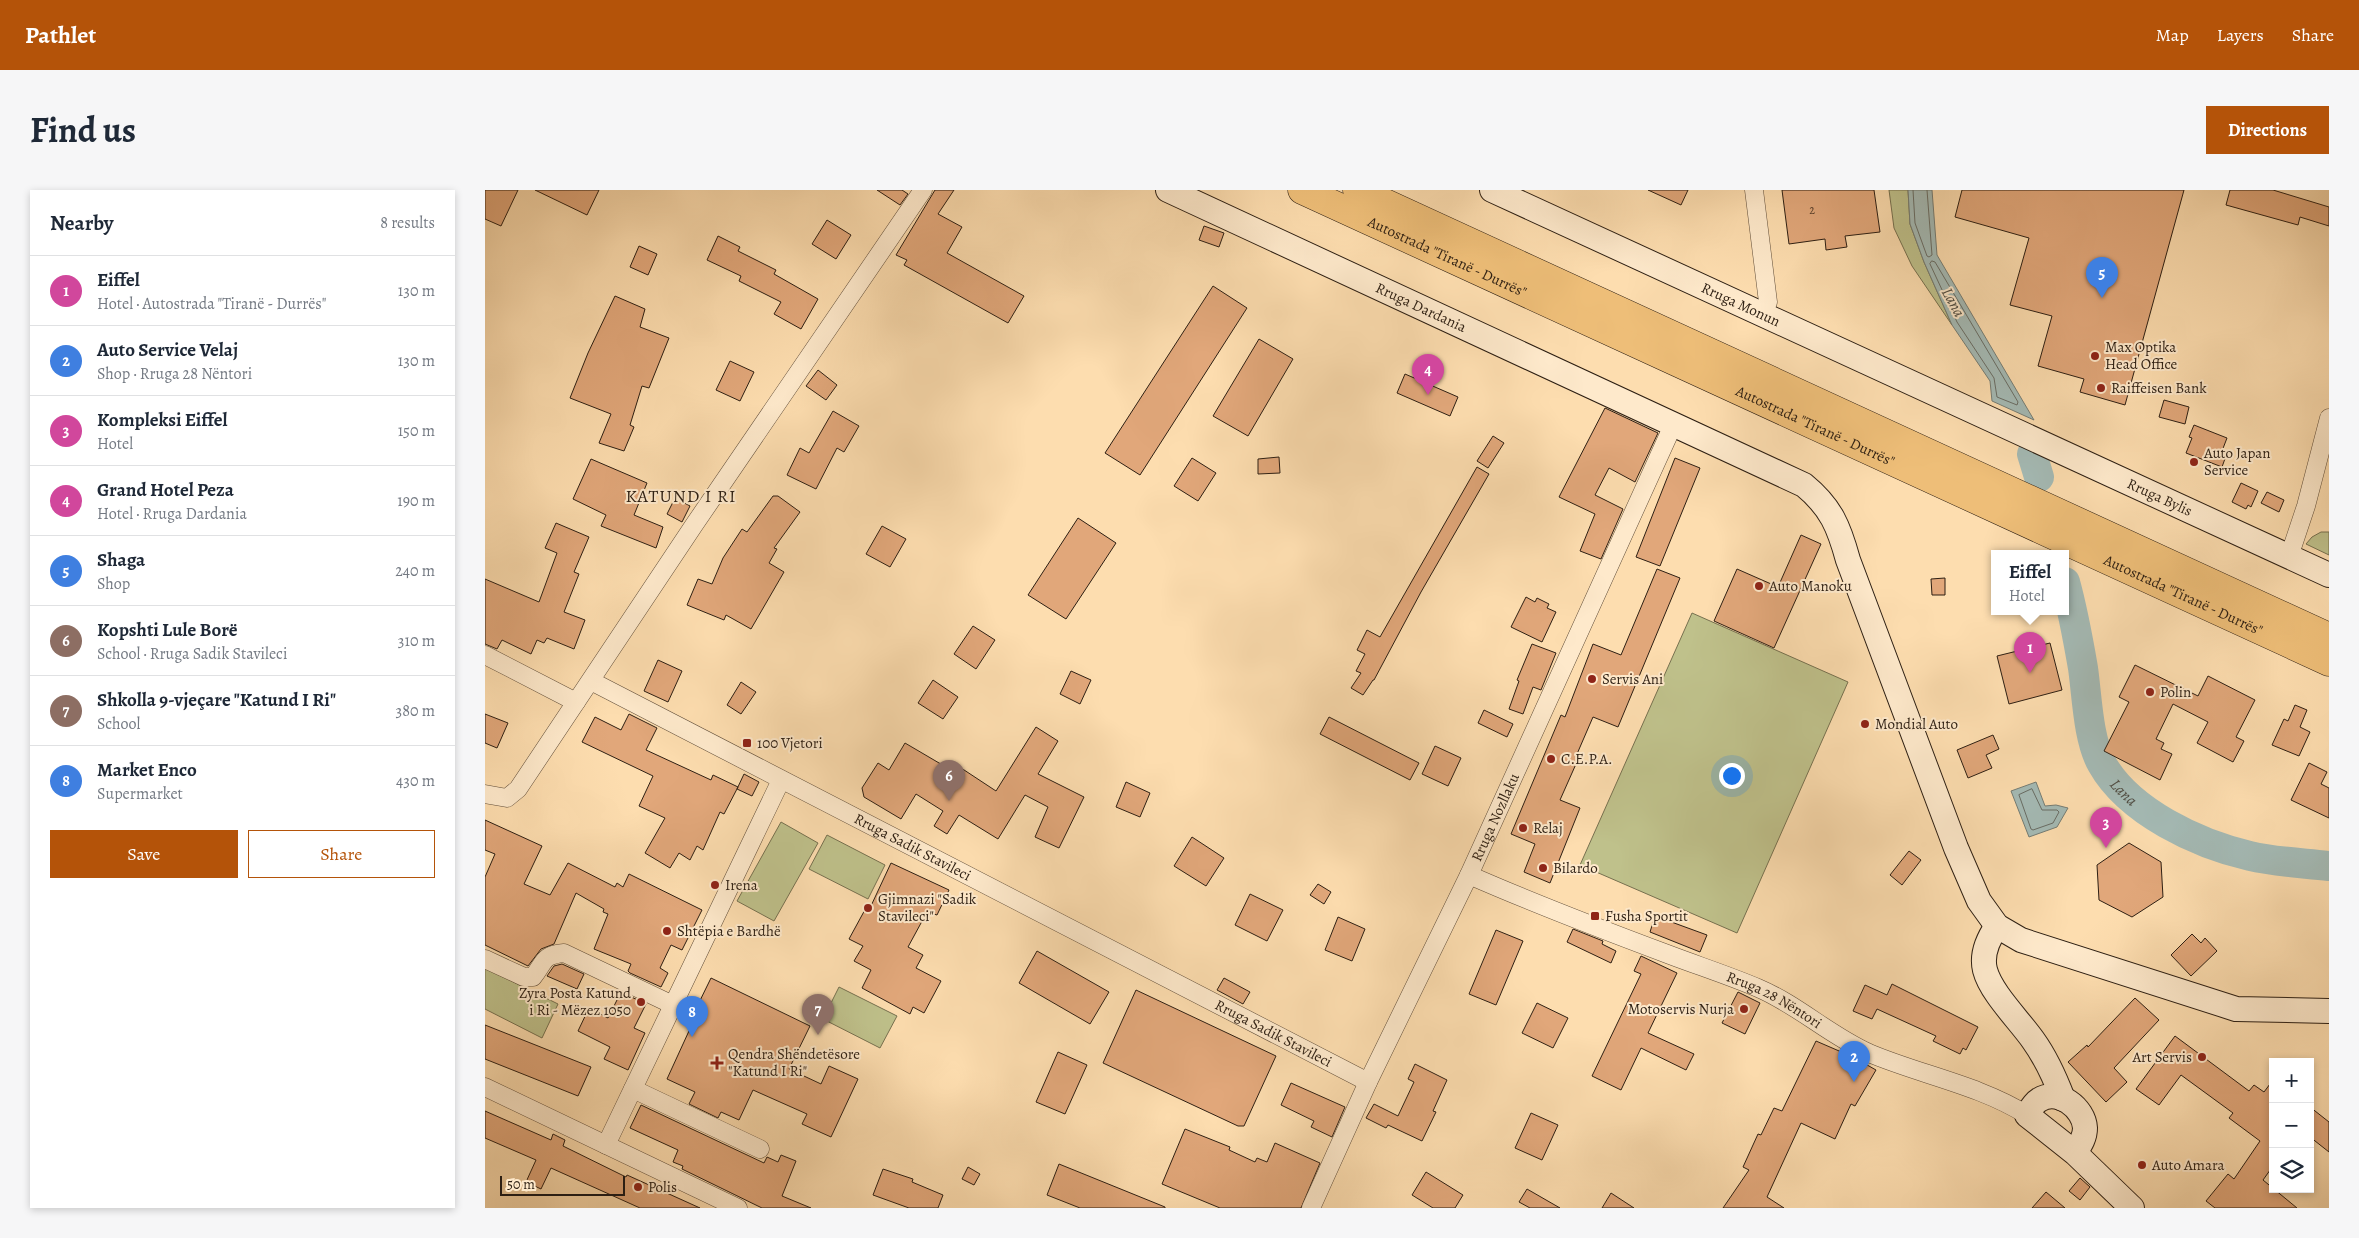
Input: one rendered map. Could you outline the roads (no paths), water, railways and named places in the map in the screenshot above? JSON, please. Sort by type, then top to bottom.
[{"type":"highway","name":"Autostrada \"Tiranë - Durrës\"","points":[[1302,190],[2329,662]]},
{"type":"highway","name":"Autostrada \"Tiranë - Durrës\"","points":[[1357,190],[2329,637]]},
{"type":"main road","name":"Rruga Dardania","points":[[1168,190],[1796,479],[1822,500],[1838,528],[1848,560],[1956,848],[1979,901],[1997,926]]},
{"type":"main road","name":"Rruga Monun","points":[[1492,190],[1991,420]]},
{"type":"main road","name":"Rruga Bylis","points":[[1991,420],[2329,575]]},
{"type":"main road","points":[[2075,1153],[2081,1144],[2084,1123],[2078,1109],[2063,1098],[2040,1050],[1994,987],[1985,970],[1984,956],[1989,938],[1997,926],[2021,940],[2236,1008],[2329,1011]]},
{"type":"main road","points":[[2033,1107],[2043,1076],[2040,1050]]},
{"type":"main road","points":[[2033,1107],[2047,1097],[2063,1098]]},
{"type":"main road","name":"Rruga 28 Nëntori","points":[[2033,1107],[2075,1153],[2132,1208]]},
{"type":"street","points":[[485,794],[507,798],[518,789],[694,525],[923,190]]},
{"type":"street","points":[[1754,190],[1768,302],[1763,315]]},
{"type":"street","points":[[2289,557],[2329,418]]},
{"type":"street","name":"Rruga Nozllaku","points":[[1311,1208],[1368,1082],[1469,875],[1674,423]]},
{"type":"street","points":[[485,655],[576,702]]},
{"type":"street","name":"Rruga Sadik Stavileci","points":[[591,681],[1368,1082]]},
{"type":"street","points":[[606,1145],[781,780]]},
{"type":"street","points":[[485,782],[507,798]]},
{"type":"street","name":"Rruga 28 Nëntori","points":[[1469,875],[1549,909],[1759,988],[1799,1009],[1829,1032],[1867,1052],[1988,1095],[2010,1105],[2033,1107]]},
{"type":"street","points":[[485,959],[524,977],[533,977],[544,960],[550,955],[564,953],[673,1006]]},
{"type":"street","points":[[485,1087],[737,1208]]},
{"type":"street","points":[[633,1089],[760,1149]]},
{"type":"water","points":[[1908,190],[1932,190],[1937,255],[2034,420],[1992,401],[1990,381],[1952,325],[1924,262],[1910,224]]},
{"type":"water","points":[[2036,782],[2045,806],[2056,805],[2068,808],[2057,827],[2029,837],[2011,791]]},
{"type":"waterway","name":"Lana","points":[[2032,454],[2039,477]]},
{"type":"waterway","name":"Lana","points":[[2069,598],[2083,668],[2091,730],[2097,754],[2114,781],[2129,797],[2167,824],[2230,851],[2279,861],[2329,866]]},
{"type":"place","name":"Shaga","points":[[2102,298]]},
{"type":"place","name":"Max Optika Head Office","points":[[2095,356]]},
{"type":"place","name":"Raiffeisen Bank","points":[[2101,388]]},
{"type":"place","name":"Grand Hotel Peza","points":[[1428,395]]},
{"type":"place","name":"Auto Japan Service","points":[[2194,462]]},
{"type":"place","name":"Auto Manoku","points":[[1759,586]]},
{"type":"place","name":"Eiffel","points":[[2030,673]]},
{"type":"place","name":"Servis Ani","points":[[1592,679]]},
{"type":"place","name":"Polin","points":[[2150,692]]},
{"type":"place","name":"Mondial Auto","points":[[1865,724]]},
{"type":"place","name":"100 Vjetori","points":[[747,743]]},
{"type":"place","name":"C.E.P.A.","points":[[1551,759]]},
{"type":"place","name":"Kopshti Lule Borë","points":[[949,801]]},
{"type":"place","name":"Relaj","points":[[1523,828]]},
{"type":"place","name":"Kompleksi Eiffel","points":[[2106,848]]},
{"type":"place","name":"Bilardo","points":[[1543,868]]},
{"type":"place","name":"Irena","points":[[715,885]]},
{"type":"place","name":"Gjimnazi \"Sadik Stavileci\"","points":[[868,908]]},
{"type":"place","name":"Fusha Sportit","points":[[1595,916]]},
{"type":"place","name":"Shtëpia e Bardhë","points":[[667,931]]},
{"type":"place","name":"Zyra Posta Katund i Ri - Mëzez 1050","points":[[641,1002]]},
{"type":"place","name":"Motoservis Nurja","points":[[1744,1009]]},
{"type":"place","name":"Shkolla 9-vjeçare \"Katund I Ri\"","points":[[818,1035]]},
{"type":"place","name":"Market Enco","points":[[692,1037]]},
{"type":"place","name":"Art Servis","points":[[2202,1057]]},
{"type":"place","name":"Qendra Shëndetësore \"Katund I Ri\"","points":[[717,1063]]},
{"type":"place","name":"Auto Service Velaj","points":[[1854,1082]]},
{"type":"place","name":"Auto Amara","points":[[2142,1165]]},
{"type":"place","name":"Polis","points":[[638,1187]]},
{"type":"district","name":"KATUND I RI","points":[[681,496]]}]
